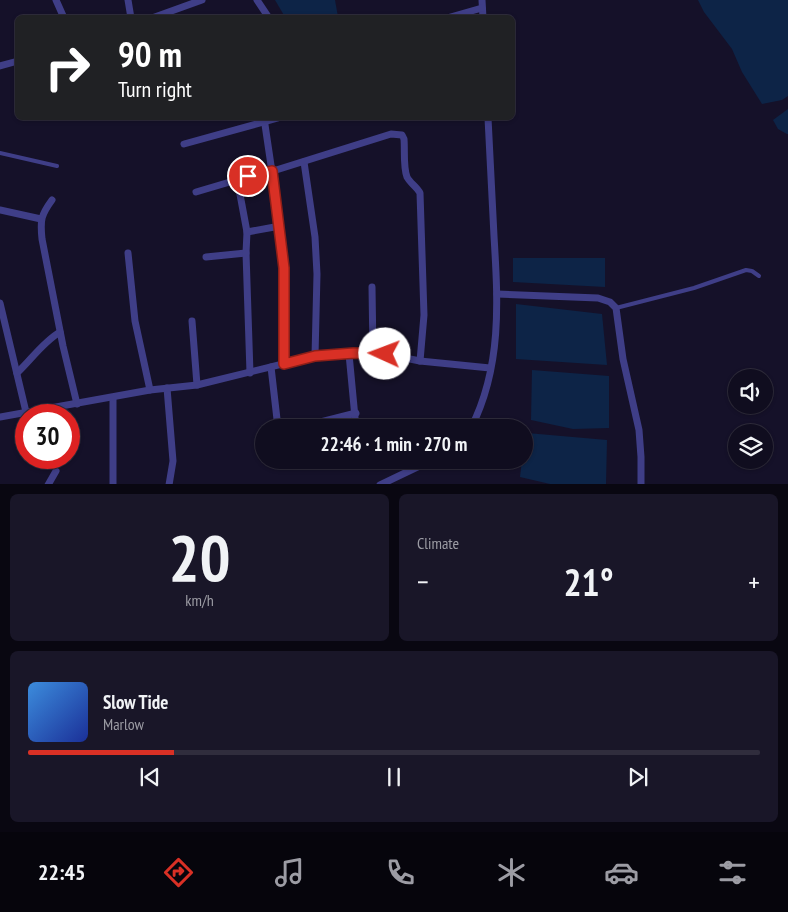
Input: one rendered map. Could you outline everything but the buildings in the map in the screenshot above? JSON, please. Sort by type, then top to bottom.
[{"type":"street","points":[[56,0],[63,15]]},
{"type":"street","points":[[128,0],[130,15]]},
{"type":"street","points":[[159,15],[186,3],[202,0]]},
{"type":"street","points":[[257,0],[267,15]]},
{"type":"street","points":[[454,15],[482,4]]},
{"type":"street","points":[[0,66],[15,62]]},
{"type":"street","points":[[184,144],[262,120]]},
{"type":"street","points":[[265,120],[284,268],[284,364]]},
{"type":"street","points":[[475,419],[485,393],[496,337],[497,294],[488,120]]},
{"type":"street","points":[[196,192],[304,162],[391,134],[398,133],[402,135],[404,139],[406,173],[420,193],[424,315],[420,361]]},
{"type":"street","points":[[304,162],[315,237],[315,356]]},
{"type":"street","points":[[240,179],[239,189],[248,232],[246,253],[250,373]]},
{"type":"street","points":[[52,200],[42,214],[42,239],[60,332],[77,404],[150,390],[197,385],[315,356],[385,354],[420,361],[490,368]]},
{"type":"street","points":[[0,210],[41,219]]},
{"type":"street","points":[[248,232],[280,226]]},
{"type":"street","points":[[128,253],[136,321],[150,390]]},
{"type":"street","points":[[206,257],[246,253]]},
{"type":"street","points":[[372,287],[373,354]]},
{"type":"street","points":[[497,294],[598,298],[610,302],[616,308],[623,359],[639,430],[641,484]]},
{"type":"street","points":[[0,303],[24,404]]},
{"type":"street","points":[[192,321],[197,385]]},
{"type":"street","points":[[17,373],[47,341],[60,332]]},
{"type":"street","points":[[350,354],[356,419]]},
{"type":"street","points":[[271,367],[277,419]]},
{"type":"street","points":[[167,388],[173,461],[169,484]]},
{"type":"street","points":[[113,398],[113,484]]},
{"type":"street","points":[[332,419],[356,413]]},
{"type":"street","points":[[0,417],[15,414]]},
{"type":"street","points":[[380,484],[412,469]]},
{"type":"street","points":[[48,484],[56,471]]},
{"type":"lane","points":[[0,153],[57,166]]},
{"type":"lane","points":[[616,308],[686,290],[746,270],[752,271],[759,276]]},
{"type":"water","points":[[275,0],[335,0],[338,15],[284,15]]},
{"type":"water","points":[[698,0],[788,0],[788,96],[782,100],[762,104],[742,72],[732,49],[704,12]]},
{"type":"water","points":[[788,109],[787,134],[778,129],[773,120]]},
{"type":"water","points":[[513,258],[605,258],[605,287],[513,282]]},
{"type":"water","points":[[516,304],[602,314],[607,365],[516,359]]},
{"type":"water","points":[[532,370],[609,376],[609,428],[573,429],[531,419]]},
{"type":"water","points":[[533,434],[607,440],[606,484],[550,484],[520,477],[521,469],[533,469]]},
{"type":"route","points":[[248,176],[272,170],[284,268],[284,364],[315,356],[354,353],[385,354]]}]
